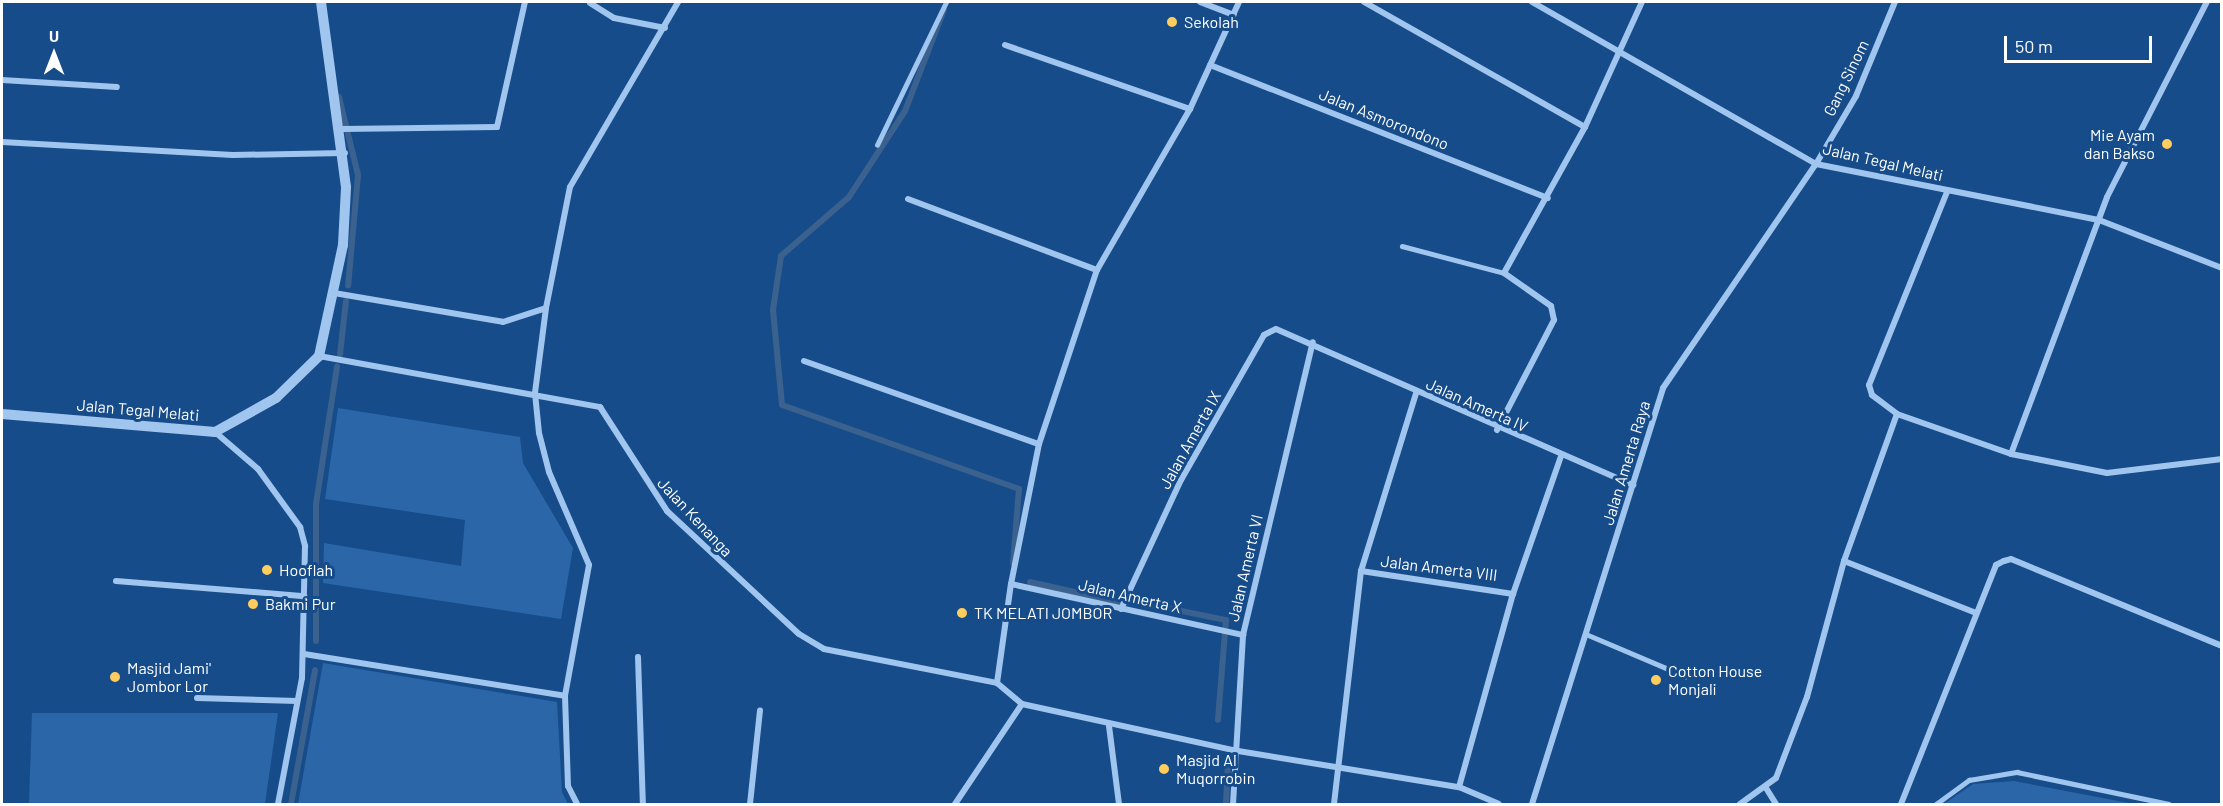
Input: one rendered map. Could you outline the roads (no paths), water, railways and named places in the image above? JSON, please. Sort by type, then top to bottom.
[{"type":"street","points":[[319,356],[343,245],[345,153],[321,2]]},
{"type":"street","points":[[342,129],[497,127],[525,2]]},
{"type":"street","points":[[577,804],[568,786],[565,696],[589,565],[549,472],[535,393],[546,308],[570,187],[665,28],[678,2]]},
{"type":"street","points":[[1200,2],[1233,15]]},
{"type":"street","points":[[1239,2],[1190,109],[1097,270],[1039,444],[1011,584],[997,683],[1022,704],[1109,726],[1238,751],[1459,787],[1499,804]]},
{"type":"street","points":[[1364,2],[1585,127]]},
{"type":"street","name":"Jalan Tegal Melati","points":[[1532,2],[1624,50],[1816,164],[1947,192],[2099,220],[2222,268]]},
{"type":"street","points":[[1497,430],[1554,320],[1551,306],[1504,273],[1548,198],[1585,127],[1624,50],[1642,2]]},
{"type":"street","name":"Gang Sinom","points":[[1816,164],[1856,96],[1895,2]]},
{"type":"street","points":[[2011,454],[2099,220],[2207,2]]},
{"type":"street","points":[[590,3],[614,18],[665,28]]},
{"type":"street","points":[[1005,45],[1190,109]]},
{"type":"street","name":"Jalan Asmorondono","points":[[1210,65],[1548,198]]},
{"type":"street","points":[[2,80],[117,87]]},
{"type":"street","points":[[2,142],[233,155],[345,153]]},
{"type":"street","name":"Jalan Amerta Raya","points":[[1532,804],[1663,388],[1816,164]]},
{"type":"street","points":[[1947,192],[1869,385],[1897,414],[2011,454],[2107,473],[2222,459]]},
{"type":"street","points":[[908,200],[1097,270]]},
{"type":"street","points":[[334,293],[502,322],[546,308]]},
{"type":"street","name":"Jalan Amerta IX","points":[[1121,609],[1181,480],[1264,335],[1276,329],[1313,342]]},
{"type":"street","name":"Jalan Amerta IV","points":[[1313,342],[1497,430],[1634,485]]},
{"type":"street","name":"Jalan Amerta VI","points":[[1233,804],[1238,751],[1243,635],[1313,342]]},
{"type":"street","name":"Jalan Tegal Melati","points":[[2,414],[215,432],[276,398],[319,356]]},
{"type":"street","name":"Jalan Kenanga","points":[[319,356],[535,393],[600,407],[667,512],[799,634],[824,649],[997,683]]},
{"type":"street","points":[[804,361],[1039,444]]},
{"type":"street","points":[[1334,804],[1336,768],[1361,572],[1416,393]]},
{"type":"street","points":[[1740,804],[1766,788],[1776,778],[1807,697],[1845,561],[1897,414]]},
{"type":"street","points":[[215,432],[258,469],[300,527],[304,596],[304,654],[278,804]]},
{"type":"street","points":[[1459,787],[1513,594],[1561,456]]},
{"type":"street","points":[[1901,804],[1996,565],[2012,559],[2222,646]]},
{"type":"street","points":[[1845,561],[1976,613]]},
{"type":"street","name":"Jalan Amerta VIII","points":[[1361,572],[1513,594]]},
{"type":"street","points":[[116,581],[304,596]]},
{"type":"street","name":"Jalan Amerta X","points":[[1011,584],[1243,635]]},
{"type":"street","points":[[304,654],[565,696]]},
{"type":"street","points":[[638,657],[643,804]]},
{"type":"street","points":[[197,698],[297,701]]},
{"type":"street","points":[[955,804],[1022,704]]},
{"type":"street","points":[[750,804],[760,711]]},
{"type":"street","points":[[1109,726],[1119,804]]},
{"type":"street","points":[[1766,788],[1776,804]]},
{"type":"lane","points":[[877,145],[946,2]]},
{"type":"lane","points":[[1402,246],[1504,273]]},
{"type":"lane","points":[[1586,634],[1685,676]]},
{"type":"lane","points":[[1935,804],[1969,780],[2017,772],[2169,804]]},
{"type":"waterway","points":[[944,10],[905,111],[849,197],[781,256],[773,310],[782,405],[1019,489],[1013,563]]},
{"type":"waterway","points":[[339,97],[358,175],[348,286]]},
{"type":"waterway","points":[[340,355],[346,301]]},
{"type":"waterway","points":[[316,641],[316,504],[337,367]]},
{"type":"waterway","points":[[1030,582],[1119,602]]},
{"type":"waterway","points":[[1138,602],[1226,620],[1218,720]]},
{"type":"waterway","points":[[291,804],[315,670]]},
{"type":"waterway","points":[[1226,804],[1228,761]]},
{"type":"place","name":"Sekolah","points":[[1172,22]]},
{"type":"place","name":"Mie Ayam dan Bakso","points":[[2167,144]]},
{"type":"place","name":"Hooflah","points":[[267,570]]},
{"type":"place","name":"Bakmi Pur","points":[[253,604]]},
{"type":"place","name":"TK MELATI JOMBOR","points":[[962,613]]},
{"type":"place","name":"Masjid Jami' Jombor Lor","points":[[115,677]]},
{"type":"place","name":"Cotton House Monjali","points":[[1656,680]]},
{"type":"place","name":"Masjid Al Muqorrobin","points":[[1164,769]]}]
